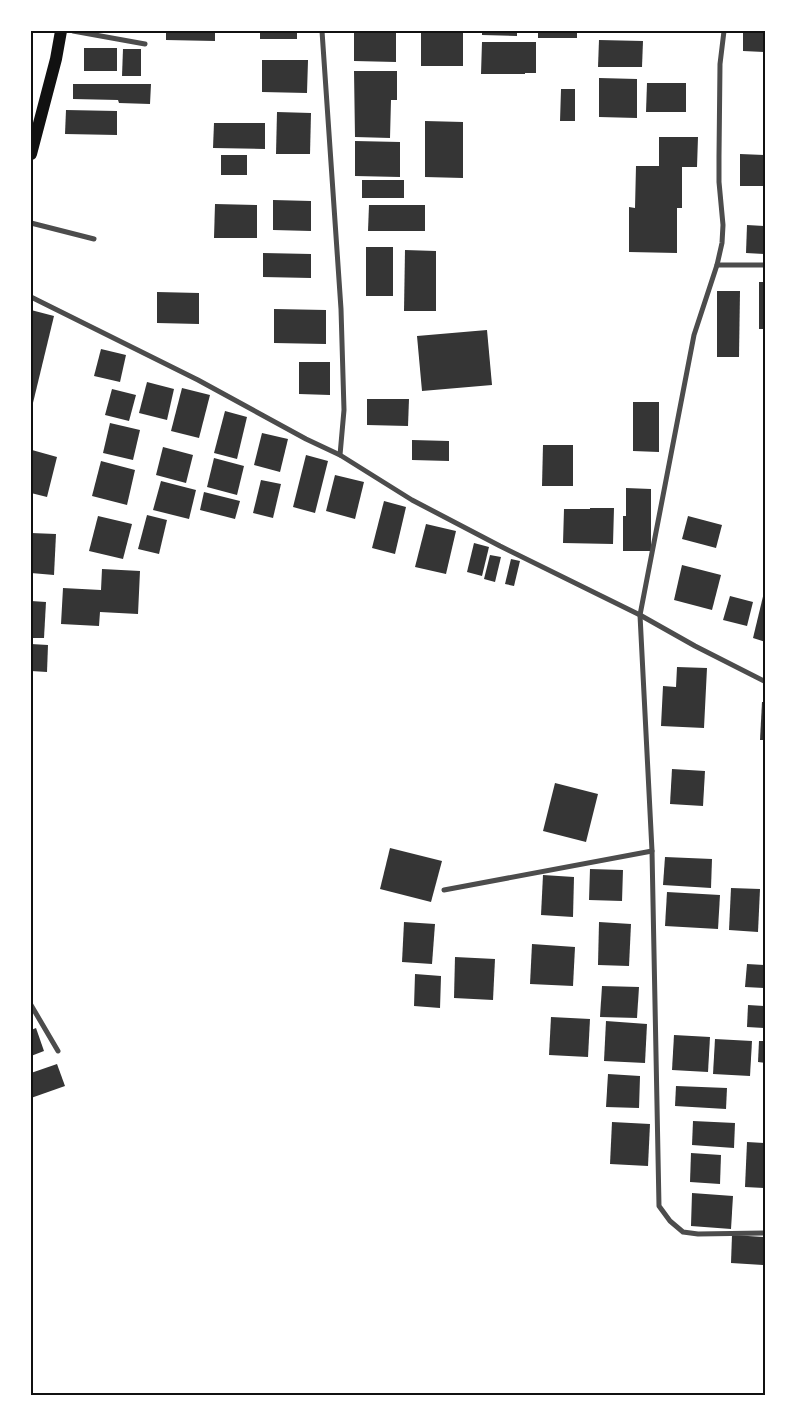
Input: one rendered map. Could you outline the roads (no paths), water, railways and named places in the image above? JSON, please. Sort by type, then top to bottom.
[{"type":"main road","points":[[31,154],[56,60],[60,31]]},
{"type":"street","points":[[73,31],[145,44]]},
{"type":"street","points":[[322,31],[342,309],[344,410],[340,455]]},
{"type":"street","points":[[724,31],[720,64],[719,156],[719,182],[723,225],[722,244],[694,335],[640,615],[652,851],[659,1206],[670,1221],[683,1232],[698,1234],[766,1233]]},
{"type":"street","points":[[31,223],[94,239]]},
{"type":"street","points":[[717,265],[766,265]]},
{"type":"street","points":[[31,297],[198,380],[306,439],[340,455],[412,500],[640,615],[695,646],[766,682]]},
{"type":"street","points":[[444,890],[652,851]]},
{"type":"street","points":[[31,1005],[58,1051]]}]
